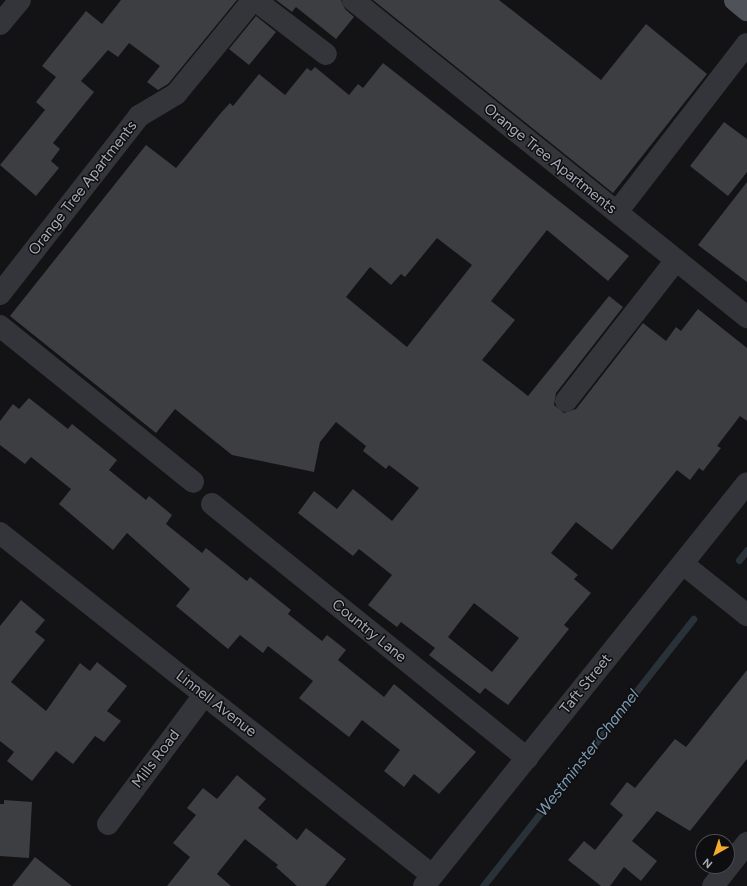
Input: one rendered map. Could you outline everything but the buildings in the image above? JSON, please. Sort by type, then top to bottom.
[{"type":"main road","points":[[735,0],[747,10]]},
{"type":"street","points":[[0,24],[20,0]]},
{"type":"street","points":[[254,0],[326,54]]},
{"type":"street","name":"Orange Tree Apartments","points":[[0,294],[139,116],[176,94],[254,0]]},
{"type":"street","name":"Orange Tree Apartments","points":[[353,0],[747,317]]},
{"type":"street","points":[[616,212],[747,44]]},
{"type":"street","points":[[566,401],[676,260]]},
{"type":"street","points":[[0,326],[193,482]]},
{"type":"street","name":"Taft Street","points":[[428,881],[747,483]]},
{"type":"street","name":"Country Lane","points":[[212,504],[527,758]]},
{"type":"street","name":"Linnell Avenue","points":[[0,533],[204,695],[428,881]]},
{"type":"street","points":[[682,564],[747,615]]},
{"type":"street","name":"Mills Road","points":[[108,824],[204,695]]},
{"type":"street","points":[[713,886],[747,843]]},
{"type":"waterway","name":"Westminster Channel","points":[[739,560],[747,550]]},
{"type":"waterway","name":"Westminster Channel","points":[[483,886],[693,619]]}]
